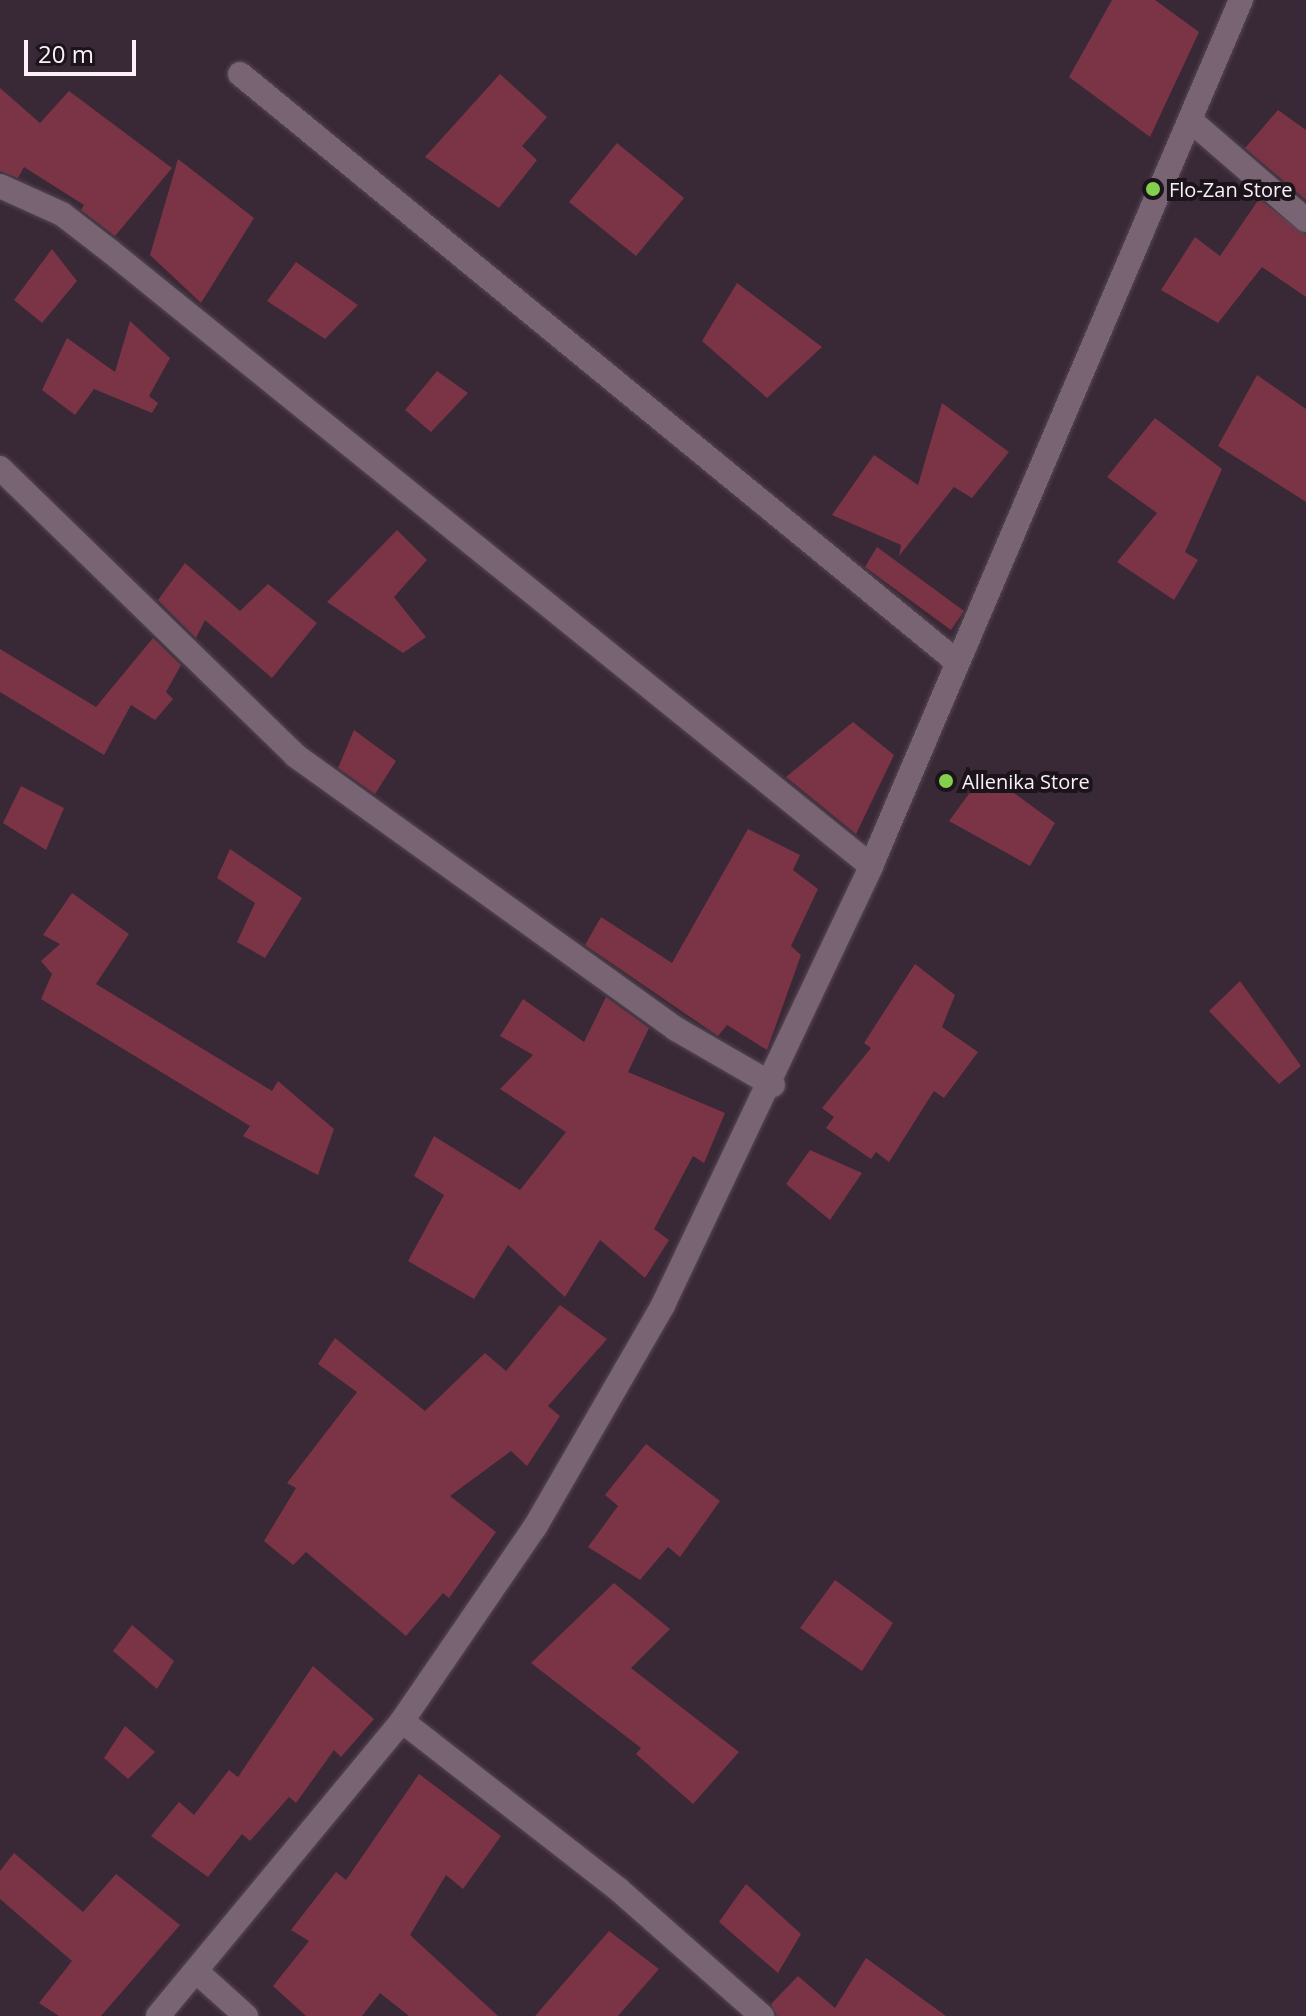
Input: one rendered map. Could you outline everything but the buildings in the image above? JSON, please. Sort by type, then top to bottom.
[{"type":"street","points":[[158,2016],[402,1721],[535,1527],[663,1305],[773,1085],[871,866],[1241,0]]},
{"type":"street","points":[[240,74],[957,662]]},
{"type":"street","points":[[1190,120],[1306,220]]},
{"type":"street","points":[[0,186],[62,214],[110,251],[871,866]]},
{"type":"street","points":[[0,468],[296,756],[663,1020],[773,1085]]},
{"type":"street","points":[[402,1721],[619,1890],[762,2016]]},
{"type":"street","points":[[197,1972],[246,2016]]},
{"type":"place","name":"Flo-Zan Store","points":[[1153,189]]},
{"type":"place","name":"Allenika Store","points":[[946,781]]}]
